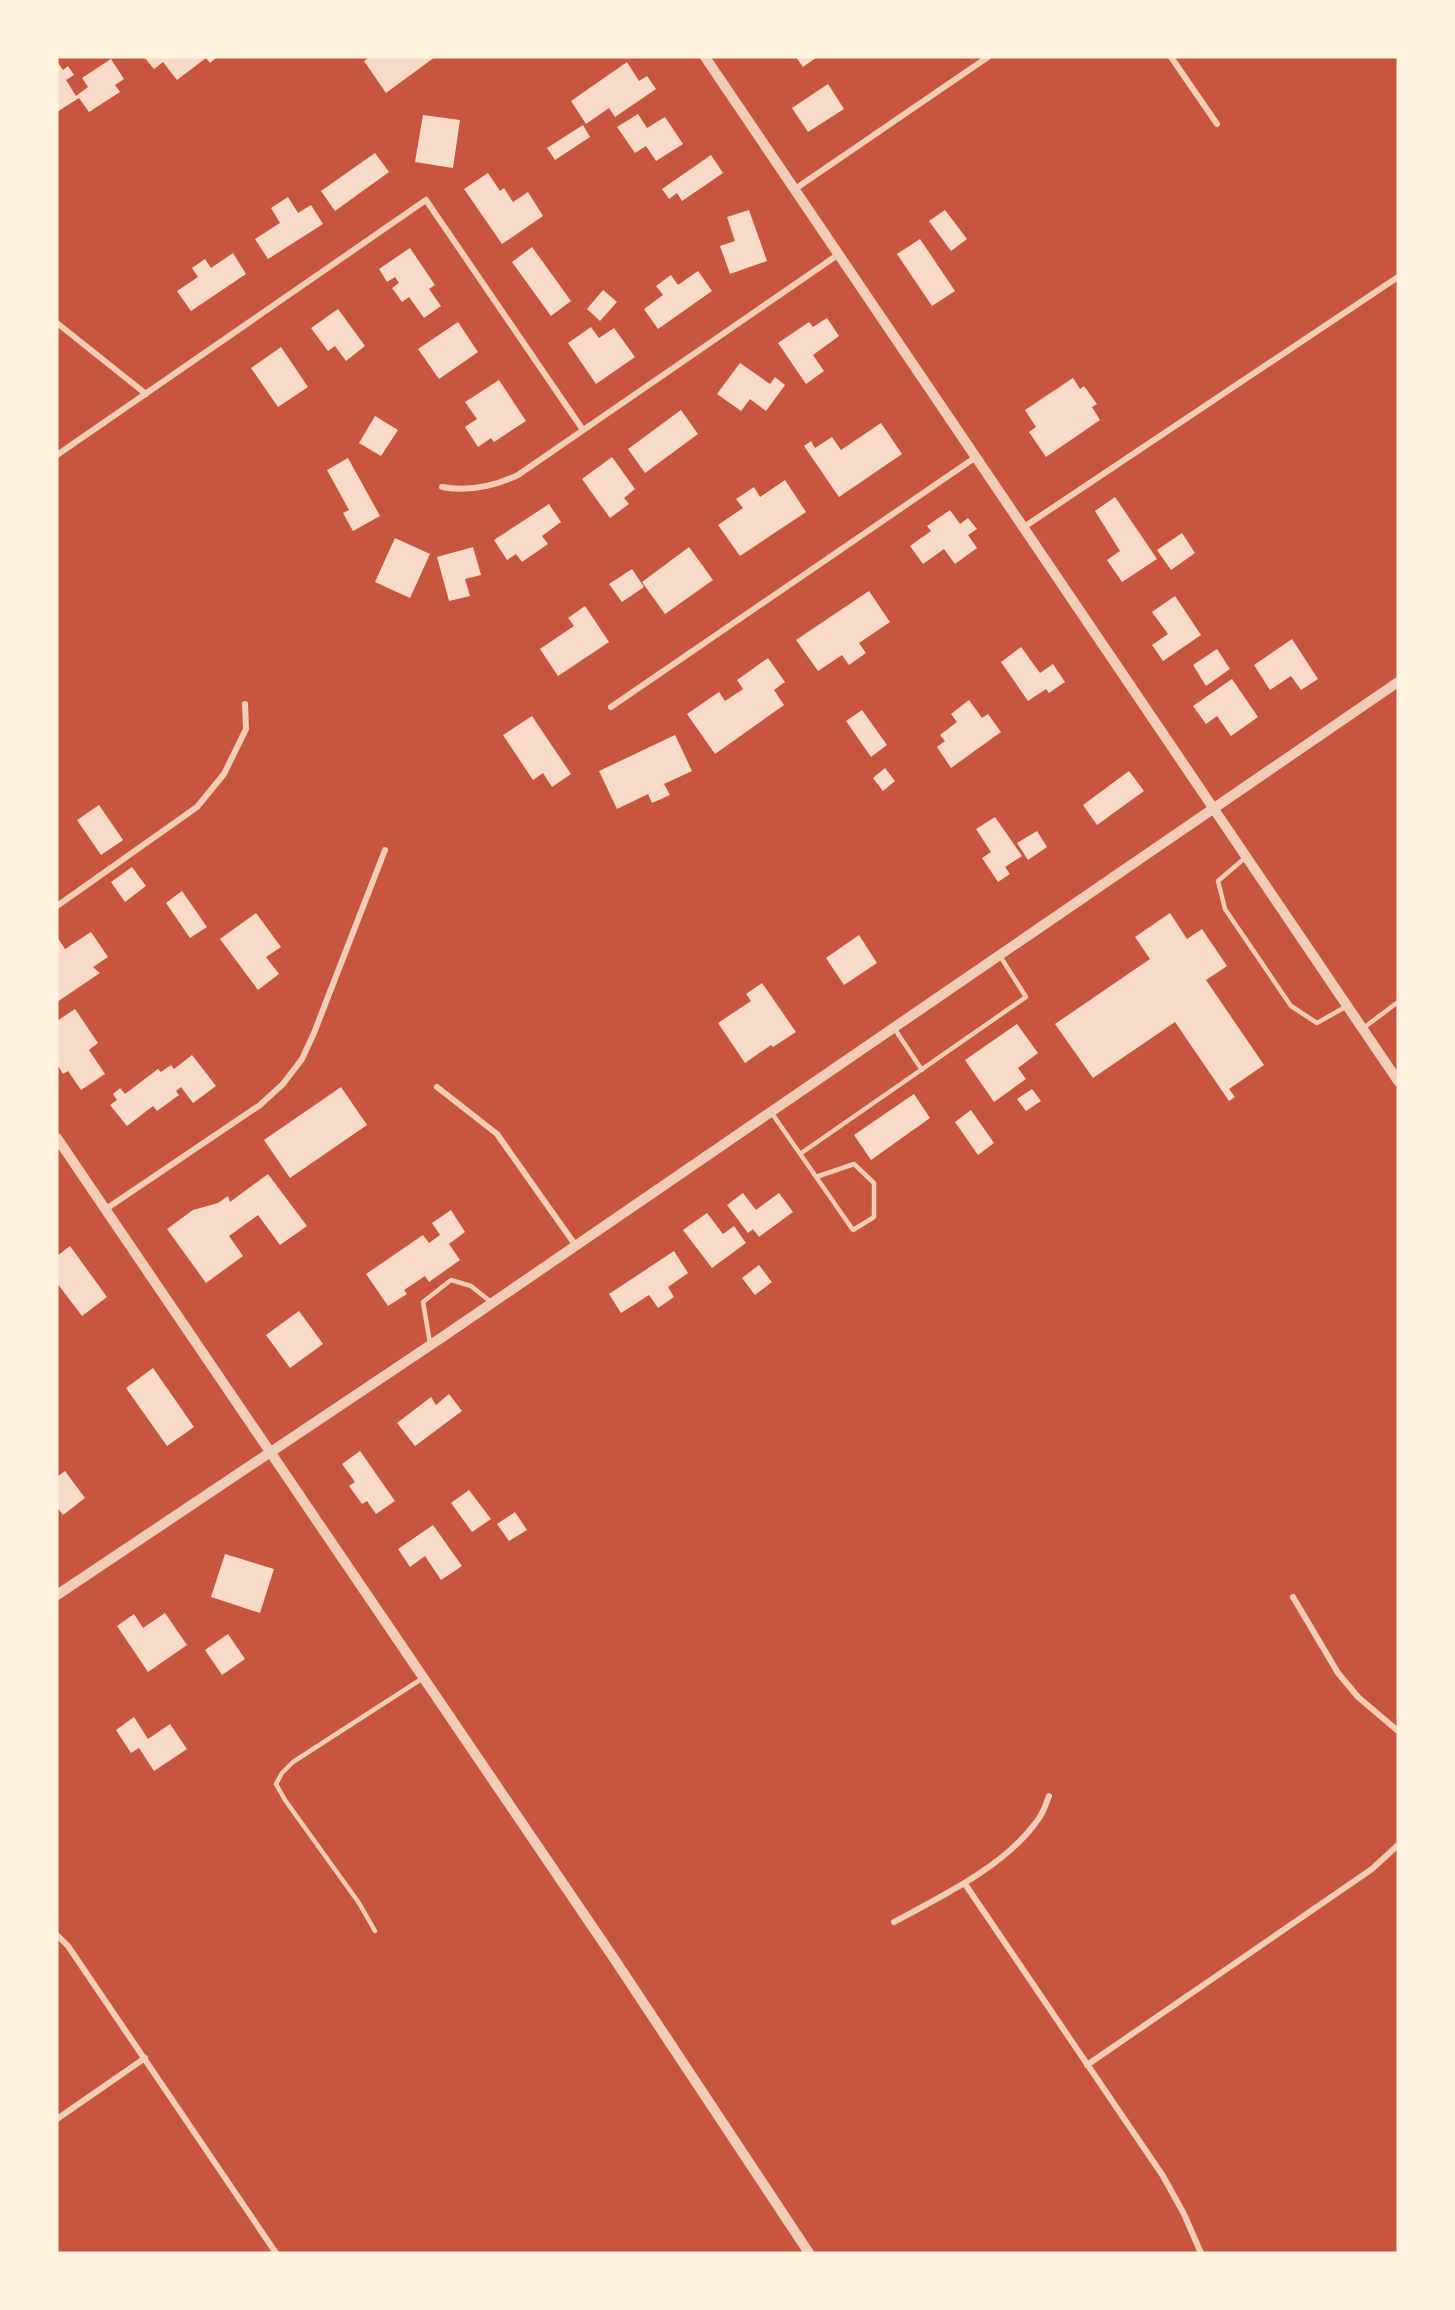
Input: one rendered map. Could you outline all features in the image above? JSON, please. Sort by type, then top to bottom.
[{"type":"street","points":[[705,57],[1398,1081]]},
{"type":"street","points":[[795,189],[988,57]]},
{"type":"street","points":[[1171,57],[1217,124]]},
{"type":"street","points":[[57,455],[426,200],[583,430]]},
{"type":"street","points":[[442,487],[468,489],[506,481],[839,254]]},
{"type":"street","points":[[1024,527],[1398,277]]},
{"type":"street","points":[[57,323],[146,394]]},
{"type":"street","points":[[611,707],[976,457]]},
{"type":"street","points":[[57,1595],[430,1346],[1398,682]]},
{"type":"street","points":[[57,906],[196,807],[224,774],[246,729],[245,704]]},
{"type":"street","points":[[106,1209],[260,1105],[283,1084],[302,1059],[314,1033],[385,850]]},
{"type":"street","points":[[437,1087],[497,1134],[576,1246]]},
{"type":"street","points":[[57,1138],[616,1962],[809,2253]]},
{"type":"street","points":[[1293,1597],[1338,1673],[1358,1697],[1398,1731]]},
{"type":"street","points":[[894,1922],[965,1884],[1021,1841],[1039,1820],[1049,1796]]},
{"type":"street","points":[[1087,2065],[1372,1869],[1398,1845]]},
{"type":"street","points":[[965,1884],[1163,2176],[1184,2214],[1201,2253]]},
{"type":"street","points":[[57,1935],[68,1947],[145,2058],[276,2253]]},
{"type":"street","points":[[57,2119],[145,2058]]},
{"type":"lane","points":[[1246,857],[1218,881],[1225,909],[1291,1006],[1317,1023],[1347,1006]]},
{"type":"lane","points":[[800,1155],[1026,997],[999,956]]},
{"type":"lane","points":[[1362,1029],[1398,1002]]},
{"type":"lane","points":[[894,1028],[922,1070]]},
{"type":"lane","points":[[771,1112],[800,1155],[853,1230],[874,1217],[874,1183],[854,1164],[816,1177]]},
{"type":"lane","points":[[430,1346],[423,1302],[451,1280],[471,1286],[492,1303]]},
{"type":"lane","points":[[375,1931],[359,1903],[276,1784],[282,1773],[293,1762],[423,1678]]},
{"type":"building","points":[[144,57],[217,57],[210,63],[206,58],[177,80],[163,62],[154,69]]},
{"type":"building","points":[[370,57],[435,57],[386,93],[364,61]]},
{"type":"building","points":[[796,57],[817,57],[803,67]]},
{"type":"building","points":[[111,59],[124,79],[115,85],[120,92],[89,112],[79,98],[57,112],[57,61],[63,70],[68,66],[74,75],[66,80],[76,96],[88,87],[82,78]]},
{"type":"building","points":[[627,62],[639,81],[647,76],[656,89],[615,117],[609,108],[586,124],[571,101]]},
{"type":"building","points":[[828,84],[844,109],[808,132],[792,108]]},
{"type":"building","points":[[638,114],[647,128],[665,117],[683,144],[656,161],[646,146],[635,153],[617,127]]},
{"type":"building","points":[[423,115],[460,120],[453,168],[415,162]]},
{"type":"building","points":[[583,125],[590,137],[555,160],[547,148]]},
{"type":"building","points":[[375,153],[389,172],[335,211],[321,191]]},
{"type":"building","points":[[711,155],[723,173],[682,201],[677,193],[669,199],[662,189]]},
{"type":"building","points":[[488,173],[500,191],[504,188],[513,202],[528,192],[543,216],[502,244],[464,189]]},
{"type":"building","points":[[288,197],[298,213],[311,205],[323,224],[268,259],[255,239],[280,223],[271,208]]},
{"type":"building","points":[[749,210],[767,261],[730,274],[720,246],[735,241],[727,217]]},
{"type":"building","points":[[945,210],[967,239],[951,251],[929,221]]},
{"type":"building","points":[[920,239],[955,291],[932,306],[897,254]]},
{"type":"building","points":[[532,247],[571,301],[551,316],[512,262]]},
{"type":"building","points":[[410,248],[435,285],[429,289],[441,306],[424,318],[409,297],[402,302],[392,288],[399,283],[395,277],[387,282],[379,269]]},
{"type":"building","points":[[233,253],[246,274],[191,311],[177,291],[198,277],[192,268],[205,259],[211,268]]},
{"type":"building","points":[[698,271],[712,291],[658,329],[644,309],[663,295],[656,286],[671,275],[678,285]]},
{"type":"building","points":[[603,290],[617,302],[600,321],[587,309]]},
{"type":"building","points":[[338,309],[365,346],[346,361],[335,346],[328,351],[311,328]]},
{"type":"building","points":[[827,318],[839,336],[813,355],[824,371],[806,384],[778,343],[809,322],[813,327]]},
{"type":"building","points":[[458,322],[478,352],[439,379],[418,349]]},
{"type":"building","points":[[591,327],[599,338],[614,328],[635,357],[596,384],[568,343]]},
{"type":"building","points":[[281,347],[308,387],[278,407],[251,368]]},
{"type":"building","points":[[740,363],[770,384],[775,377],[785,385],[766,411],[750,399],[741,411],[717,394]]},
{"type":"building","points":[[1073,378],[1080,389],[1084,386],[1097,404],[1092,407],[1100,420],[1046,457],[1029,432],[1036,427],[1025,410]]},
{"type":"building","points":[[499,380],[526,421],[494,442],[491,438],[478,447],[465,427],[477,419],[465,402]]},
{"type":"building","points":[[681,410],[698,434],[645,473],[628,449]]},
{"type":"building","points":[[375,416],[398,430],[381,456],[359,443]]},
{"type":"building","points":[[881,423],[902,454],[839,497],[804,446],[811,441],[815,448],[832,437],[841,450]]},
{"type":"building","points":[[612,457],[635,489],[624,498],[629,504],[610,518],[582,479]]},
{"type":"building","points":[[348,458],[380,516],[353,531],[343,513],[349,510],[327,470]]},
{"type":"building","points":[[785,480],[806,512],[740,556],[718,525],[743,508],[736,499],[754,487],[760,497]]},
{"type":"building","points":[[1115,497],[1157,559],[1122,582],[1107,560],[1120,551],[1095,511]]},
{"type":"building","points":[[549,504],[561,522],[542,536],[548,544],[522,562],[516,554],[507,560],[494,540]]},
{"type":"building","points":[[950,510],[960,524],[968,518],[977,529],[968,535],[977,548],[955,564],[944,549],[923,564],[910,546],[931,531],[927,526]]},
{"type":"building","points":[[1182,533],[1195,553],[1171,570],[1157,550]]},
{"type":"building","points":[[395,538],[430,554],[410,598],[375,582]]},
{"type":"building","points":[[473,547],[481,575],[465,579],[470,596],[449,601],[437,557]]},
{"type":"building","points":[[689,547],[713,580],[665,614],[642,582]]},
{"type":"building","points":[[632,569],[644,587],[622,602],[609,584]]},
{"type":"building","points":[[869,591],[890,622],[859,643],[866,653],[849,665],[842,655],[818,671],[796,640]]},
{"type":"building","points":[[1175,596],[1201,635],[1163,661],[1152,645],[1168,634],[1152,612]]},
{"type":"building","points":[[585,606],[609,642],[558,676],[540,649],[574,626],[568,618]]},
{"type":"building","points":[[1292,639],[1318,679],[1301,690],[1291,676],[1270,690],[1254,665]]},
{"type":"building","points":[[1021,647],[1040,673],[1053,664],[1065,682],[1049,693],[1046,689],[1028,701],[1001,662]]},
{"type":"building","points":[[1217,649],[1230,669],[1206,686],[1193,665]]},
{"type":"building","points":[[768,658],[785,682],[774,690],[784,705],[715,754],[687,714],[719,692],[725,701],[743,689],[737,680]]},
{"type":"building","points":[[1232,679],[1258,717],[1231,736],[1217,716],[1206,724],[1193,706]]},
{"type":"building","points":[[969,700],[982,718],[988,714],[1001,732],[951,768],[937,747],[945,741],[940,735],[957,722],[951,714]]},
{"type":"building","points":[[862,710],[887,745],[871,757],[846,721]]},
{"type":"building","points":[[532,716],[571,774],[552,787],[543,773],[533,780],[503,735]]},
{"type":"building","points":[[675,735],[692,771],[664,784],[670,795],[652,803],[648,794],[617,809],[599,771]]},
{"type":"building","points":[[885,768],[895,781],[883,791],[873,778]]},
{"type":"building","points":[[1129,771],[1144,791],[1097,825],[1083,805]]},
{"type":"building","points":[[99,805],[123,840],[101,855],[77,820]]},
{"type":"building","points":[[995,817],[1022,856],[1005,867],[1010,874],[998,882],[982,858],[991,852],[976,829]]},
{"type":"building","points":[[1037,831],[1047,847],[1028,860],[1017,843]]},
{"type":"building","points":[[132,867],[146,886],[125,902],[111,882]]},
{"type":"building","points":[[182,891],[207,927],[190,938],[166,903]]},
{"type":"building","points":[[256,913],[281,947],[266,957],[279,974],[258,990],[220,939]]},
{"type":"building","points":[[1170,913],[1187,939],[1202,929],[1227,966],[1206,980],[1264,1065],[1229,1089],[1235,1097],[1229,1101],[1175,1022],[1093,1078],[1055,1024],[1150,959],[1135,937]]},
{"type":"building","points":[[91,932],[108,957],[93,967],[100,973],[57,1002],[57,937],[65,949]]},
{"type":"building","points":[[859,935],[877,963],[844,985],[826,958]]},
{"type":"building","points":[[762,983],[796,1032],[773,1047],[771,1045],[745,1063],[718,1023],[751,1001],[746,994]]},
{"type":"building","points":[[75,1009],[98,1043],[89,1050],[105,1074],[81,1090],[68,1071],[63,1074],[57,1064],[57,1021]]},
{"type":"building","points":[[1017,1024],[1038,1053],[1018,1068],[1026,1079],[994,1102],[965,1060]]},
{"type":"building","points":[[192,1055],[216,1086],[193,1103],[181,1087],[176,1091],[179,1095],[157,1111],[153,1106],[127,1126],[110,1105],[117,1100],[113,1094],[120,1088],[125,1094],[158,1069],[161,1072],[171,1065],[174,1069]]},
{"type":"building","points":[[341,1087],[367,1125],[290,1178],[264,1140]]},
{"type":"building","points":[[1032,1089],[1041,1101],[1026,1111],[1017,1099]]},
{"type":"building","points":[[914,1094],[930,1118],[871,1160],[854,1135]]},
{"type":"building","points":[[971,1110],[994,1143],[978,1155],[955,1122]]},
{"type":"building","points":[[268,1174],[307,1226],[280,1245],[258,1215],[229,1236],[243,1256],[206,1283],[167,1229],[193,1210],[218,1203],[228,1196],[230,1202]]},
{"type":"building","points":[[743,1193],[756,1210],[779,1193],[793,1212],[759,1237],[753,1229],[748,1233],[727,1205]]},
{"type":"building","points":[[451,1210],[465,1232],[449,1244],[460,1260],[429,1282],[425,1276],[404,1290],[407,1294],[388,1306],[366,1274],[423,1235],[429,1243],[440,1235],[432,1223]]},
{"type":"building","points":[[707,1213],[723,1234],[734,1226],[746,1243],[712,1268],[683,1230]]},
{"type":"building","points":[[70,1246],[107,1297],[82,1316],[57,1283],[57,1256]]},
{"type":"building","points":[[674,1251],[688,1273],[668,1287],[674,1297],[658,1308],[649,1295],[621,1313],[609,1294]]},
{"type":"building","points":[[759,1265],[772,1282],[755,1295],[742,1278]]},
{"type":"building","points":[[299,1311],[323,1344],[290,1368],[266,1335]]},
{"type":"building","points":[[153,1368],[194,1427],[167,1446],[126,1388]]},
{"type":"building","points":[[449,1394],[462,1411],[415,1446],[397,1423],[431,1397],[436,1405]]},
{"type":"building","points":[[360,1451],[395,1501],[376,1514],[367,1501],[362,1504],[349,1486],[355,1482],[342,1464]]},
{"type":"building","points":[[65,1471],[85,1498],[63,1515],[57,1507],[57,1477]]},
{"type":"building","points":[[469,1490],[491,1519],[472,1532],[451,1503]]},
{"type":"building","points":[[515,1512],[527,1530],[509,1541],[497,1524]]},
{"type":"building","points":[[433,1525],[462,1566],[441,1580],[425,1556],[410,1567],[398,1549]]},
{"type":"building","points":[[225,1554],[274,1569],[260,1613],[211,1597]]},
{"type":"building","points":[[165,1613],[187,1645],[148,1672],[117,1626],[134,1614],[143,1628]]},
{"type":"building","points":[[228,1634],[245,1659],[222,1675],[205,1650]]},
{"type":"building","points":[[134,1717],[148,1739],[170,1724],[187,1749],[154,1771],[139,1748],[131,1753],[116,1730]]}]
